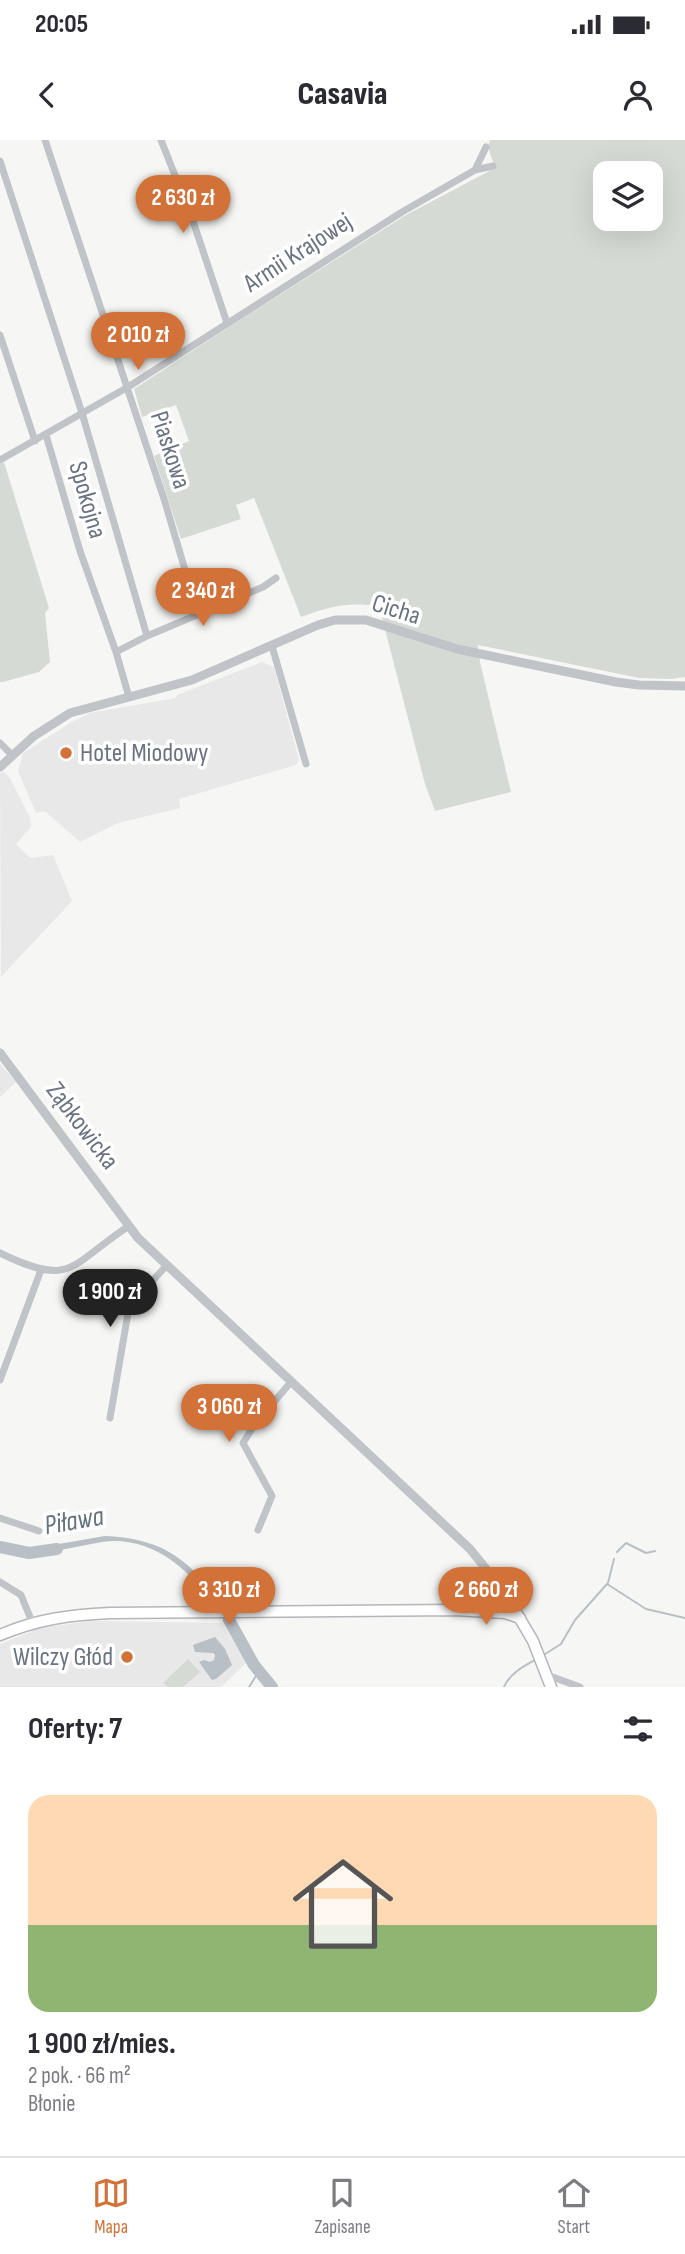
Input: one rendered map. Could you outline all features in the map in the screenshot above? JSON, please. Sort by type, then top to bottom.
[{"type":"main road","points":[[455,1610],[506,1594]]},
{"type":"main road","points":[[486,1611],[506,1594]]},
{"type":"main road","points":[[506,1594],[537,1651],[551,1687]]},
{"type":"main road","points":[[0,1635],[32,1622],[110,1613],[455,1610],[486,1611],[520,1618]]},
{"type":"street","name":"Piaskowa","points":[[45,140],[128,387],[198,614]]},
{"type":"street","points":[[161,140],[193,220],[227,323]]},
{"type":"street","points":[[475,170],[486,147]]},
{"type":"street","points":[[0,161],[82,413],[147,636]]},
{"type":"street","name":"Armii Krajowej","points":[[0,460],[128,387],[402,212],[475,170],[493,166]]},
{"type":"street","points":[[0,335],[35,441]]},
{"type":"street","name":"Spokojna","points":[[47,435],[80,551],[129,697]]},
{"type":"street","points":[[116,652],[262,587],[276,578]]},
{"type":"street","name":"Cicha","points":[[0,767],[34,736],[70,713],[192,680],[326,622],[366,620],[443,646],[616,682],[660,687],[685,686]]},
{"type":"street","points":[[272,646],[306,764]]},
{"type":"street","points":[[0,743],[12,755]]},
{"type":"street","name":"Ząbkowicka","points":[[0,1053],[129,1226],[166,1266],[470,1549],[506,1594]]},
{"type":"street","points":[[0,1253],[41,1270],[60,1270],[79,1264],[129,1226]]},
{"type":"street","points":[[110,1418],[128,1313],[137,1298],[166,1266]]},
{"type":"street","points":[[0,1380],[41,1270]]},
{"type":"street","points":[[258,1530],[272,1496],[243,1443],[255,1424],[291,1382]]},
{"type":"street","points":[[0,1518],[39,1531]]},
{"type":"street","points":[[0,1582],[21,1595],[32,1622]]},
{"type":"street","points":[[547,1675],[580,1687]]},
{"type":"shaded area","points":[[490,140],[685,140],[685,677],[639,678],[478,645],[511,792],[435,811],[425,784],[379,606],[339,606],[301,617],[254,498],[236,505],[241,519],[181,539],[154,456],[189,441],[176,405],[142,417],[134,389],[406,215],[495,168],[488,147]]},
{"type":"shaded area","points":[[4,462],[49,608],[45,613],[50,662],[39,672],[0,682],[0,464]]},
{"type":"shaded area","points":[[262,662],[274,667],[299,760],[296,765],[179,799],[180,808],[118,823],[80,842],[45,811],[36,813],[18,771],[23,753],[90,713],[176,698],[177,695]]},
{"type":"shaded area","points":[[3,771],[10,778],[30,818],[31,827],[16,844],[30,858],[53,855],[72,901],[1,977],[0,774]]},
{"type":"shaded area","points":[[0,1064],[16,1082],[0,1097]]},
{"type":"shaded area","points":[[105,1536],[145,1542],[174,1555],[200,1576],[226,1606],[213,1607],[181,1567],[152,1549],[136,1544],[102,1542],[38,1553],[0,1549],[0,1543],[24,1550]]},
{"type":"shaded area","points":[[92,1621],[222,1623],[247,1662],[221,1687],[0,1687],[0,1644],[40,1628]]},
{"type":"shaded area","points":[[215,1637],[225,1649],[232,1665],[212,1680],[199,1662],[210,1662],[215,1655],[195,1652],[193,1645]]},
{"type":"shaded area","points":[[188,1659],[200,1672],[183,1687],[168,1687],[163,1683]]},
{"type":"waterway","points":[[617,1552],[626,1543],[646,1553],[655,1551]]},
{"type":"waterway","name":"Piława","points":[[0,1547],[29,1553],[57,1549]]},
{"type":"waterway","points":[[608,1583],[614,1559]]},
{"type":"waterway","points":[[542,1656],[561,1644],[575,1620],[607,1584],[646,1609],[685,1618]]},
{"type":"waterway","name":"Piława","points":[[229,1620],[254,1665],[272,1687]]},
{"type":"waterway","points":[[504,1687],[522,1667],[537,1659]]},
{"type":"waterway","points":[[249,1687],[259,1671]]},
{"type":"place","name":"Hotel Miodowy","points":[[66,753]]},
{"type":"place","name":"Wilczy Głód","points":[[127,1657]]}]
